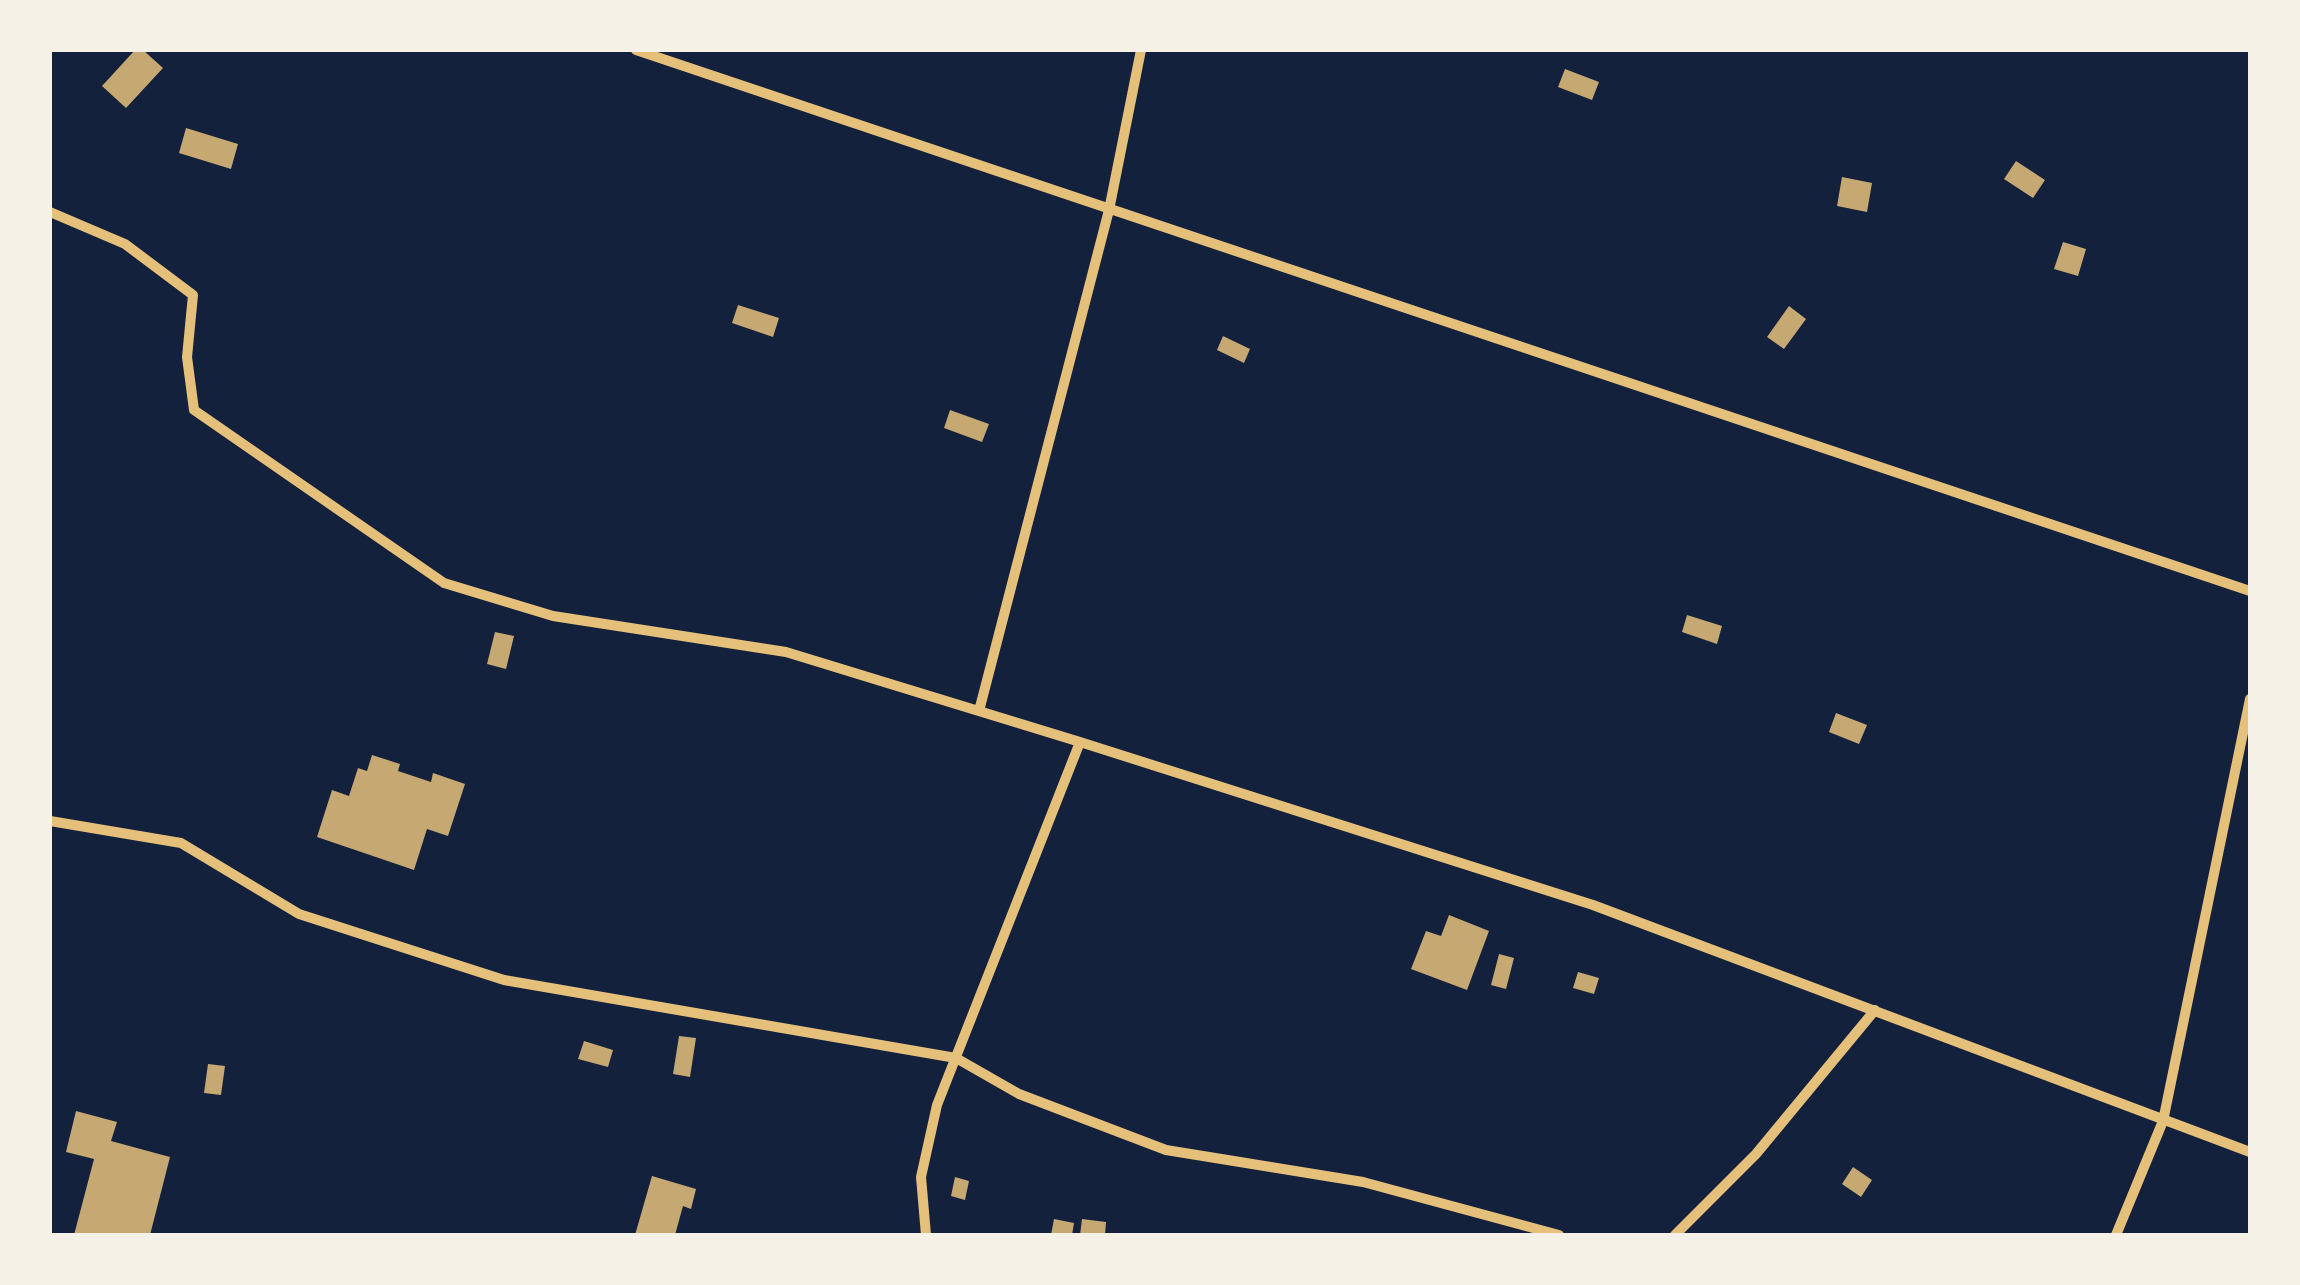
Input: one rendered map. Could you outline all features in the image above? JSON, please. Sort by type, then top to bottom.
[{"type":"street","points":[[636,50],[2250,591]]},
{"type":"street","points":[[979,711],[1109,210],[1140,50]]},
{"type":"street","points":[[50,212],[125,244],[194,296],[187,356],[194,410],[444,583],[553,616],[786,652],[1080,742],[1593,906],[2250,1152]]},
{"type":"street","points":[[2116,1235],[2162,1121],[2250,698]]},
{"type":"street","points":[[926,1235],[921,1177],[937,1105],[1080,742]]},
{"type":"street","points":[[50,821],[181,844],[299,914],[504,980],[956,1058],[1018,1094],[1166,1150],[1363,1182],[1559,1235]]},
{"type":"street","points":[[1675,1235],[1756,1154],[1875,1010]]},
{"type":"building","points":[[135,50],[143,50],[163,68],[126,108],[102,86]]},
{"type":"building","points":[[1565,69],[1599,82],[1592,100],[1558,87]]},
{"type":"building","points":[[186,128],[238,144],[231,169],[179,153]]},
{"type":"building","points":[[2016,161],[2045,180],[2033,198],[2004,179]]},
{"type":"building","points":[[1842,177],[1872,183],[1867,212],[1837,206]]},
{"type":"building","points":[[2063,242],[2086,249],[2078,276],[2054,269]]},
{"type":"building","points":[[738,305],[779,318],[773,337],[732,323]]},
{"type":"building","points":[[1789,306],[1806,319],[1784,349],[1767,337]]},
{"type":"building","points":[[1223,336],[1250,349],[1244,363],[1217,350]]},
{"type":"building","points":[[950,410],[989,424],[982,442],[944,428]]},
{"type":"building","points":[[1687,615],[1722,626],[1717,644],[1682,632]]},
{"type":"building","points":[[495,632],[514,636],[506,669],[487,664]]},
{"type":"building","points":[[1836,713],[1867,725],[1859,744],[1829,732]]},
{"type":"building","points":[[372,755],[400,764],[398,771],[431,782],[433,773],[465,784],[448,836],[427,829],[414,870],[317,837],[332,790],[349,796],[358,768],[367,771]]},
{"type":"building","points":[[1449,915],[1489,931],[1467,990],[1411,969],[1426,931],[1441,936]]},
{"type":"building","points":[[1499,954],[1514,958],[1506,989],[1491,985]]},
{"type":"building","points":[[1578,972],[1599,978],[1594,994],[1573,988]]},
{"type":"building","points":[[679,1036],[696,1038],[690,1077],[673,1074]]},
{"type":"building","points":[[584,1041],[613,1050],[608,1067],[578,1059]]},
{"type":"building","points":[[208,1064],[225,1066],[221,1095],[204,1093]]},
{"type":"building","points":[[76,1111],[117,1122],[111,1141],[170,1157],[150,1235],[74,1235],[94,1159],[66,1152]]},
{"type":"building","points":[[1853,1167],[1872,1180],[1861,1197],[1842,1184]]},
{"type":"building","points":[[652,1176],[696,1189],[691,1209],[683,1206],[675,1235],[635,1235]]},
{"type":"building","points":[[955,1177],[969,1181],[965,1200],[951,1196]]},
{"type":"building","points":[[1054,1219],[1074,1223],[1072,1235],[1051,1235]]},
{"type":"building","points":[[1082,1219],[1106,1222],[1105,1235],[1080,1235]]}]
